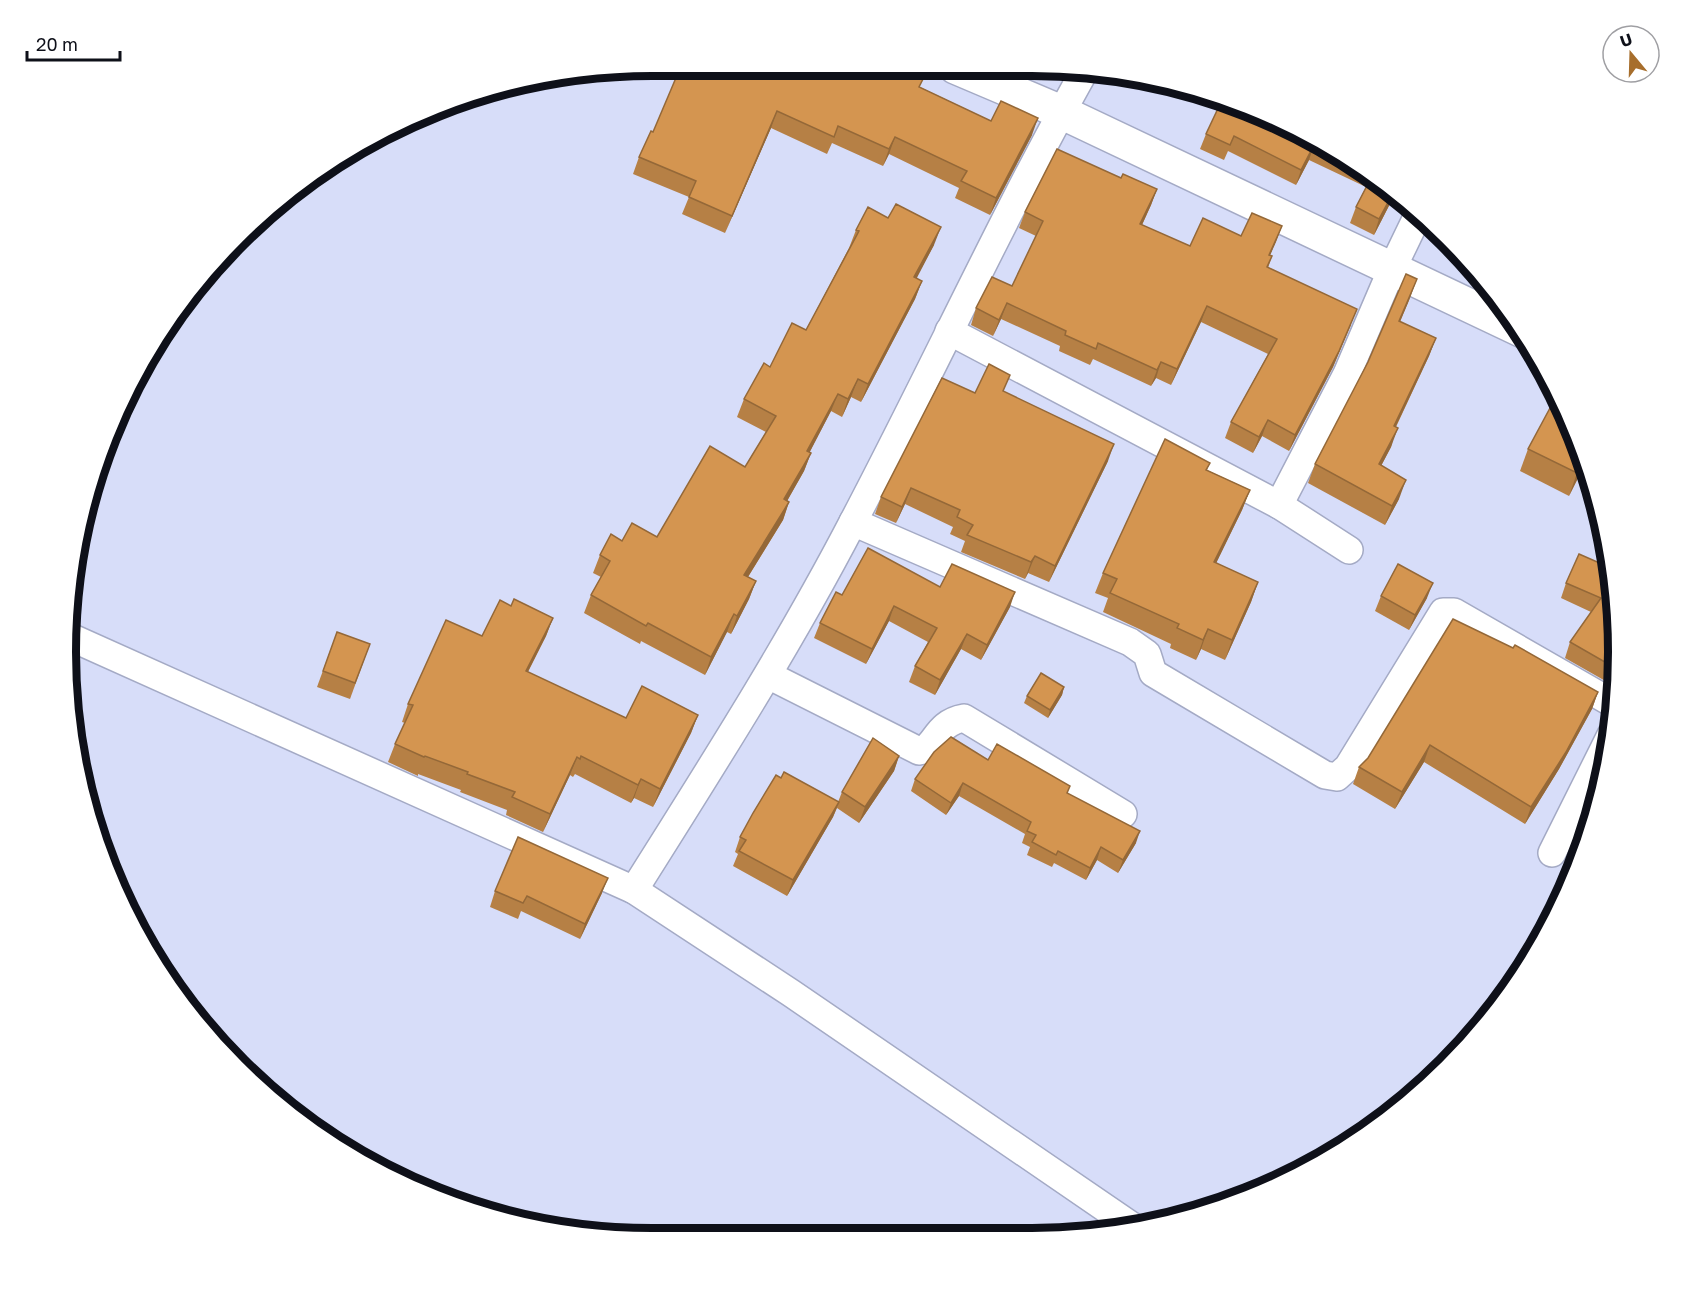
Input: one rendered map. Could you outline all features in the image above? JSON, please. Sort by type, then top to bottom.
[{"type":"street","points":[[976,76],[1061,112],[1505,322]]},
{"type":"street","points":[[634,890],[768,675],[853,522],[1080,79]]},
{"type":"street","points":[[1279,505],[1347,374],[1415,222]]},
{"type":"street","points":[[949,331],[1279,505],[1349,550]]},
{"type":"street","points":[[853,522],[1130,642],[1148,654],[1154,673],[1325,775],[1337,777],[1348,767],[1443,612],[1454,612],[1606,700]]},
{"type":"street","points":[[77,640],[634,890],[791,993],[1123,1220]]},
{"type":"street","points":[[768,675],[919,751],[925,750],[941,728],[952,720],[964,718],[1123,814]]},
{"type":"street","points":[[1552,853],[1597,762]]},
{"type":"building","points":[[677,76],[922,76],[924,77],[919,87],[991,121],[1001,101],[1038,118],[996,198],[961,181],[967,171],[895,137],[889,149],[838,126],[834,137],[777,111],[732,216],[689,197],[696,181],[639,157],[651,131],[653,132]]},
{"type":"building","points":[[1219,107],[1253,120],[1312,149],[1301,170],[1234,136],[1230,145],[1206,134]]},
{"type":"building","points":[[1057,149],[1121,178],[1123,174],[1157,189],[1140,224],[1190,246],[1203,218],[1241,236],[1252,213],[1282,226],[1269,255],[1272,256],[1267,267],[1357,309],[1339,351],[1295,435],[1268,420],[1259,437],[1231,422],[1277,339],[1207,306],[1177,369],[1161,362],[1157,370],[1098,343],[1096,349],[1065,335],[1066,331],[1007,303],[999,320],[976,308],[992,277],[1012,286],[1043,221],[1025,212]]},
{"type":"building","points":[[1368,184],[1389,200],[1379,219],[1356,207]]},
{"type":"building","points":[[896,204],[941,227],[914,277],[922,281],[868,384],[858,379],[848,399],[838,394],[807,451],[811,453],[784,499],[789,502],[744,575],[756,581],[737,616],[734,614],[711,657],[648,623],[646,626],[591,595],[610,561],[600,555],[611,534],[622,541],[632,523],[657,537],[710,446],[745,467],[776,416],[744,399],[764,363],[770,367],[792,323],[806,330],[859,231],[856,230],[868,207],[888,218]]},
{"type":"building","points":[[1406,274],[1417,279],[1399,321],[1436,338],[1394,426],[1398,428],[1379,464],[1406,480],[1392,506],[1315,464],[1368,362]]},
{"type":"building","points":[[989,364],[1010,375],[1003,391],[1114,444],[1055,566],[1035,556],[1031,562],[967,535],[973,525],[957,517],[960,510],[911,488],[902,507],[881,497],[942,378],[975,393]]},
{"type":"building","points":[[1552,404],[1579,470],[1577,473],[1528,449]]},
{"type":"building","points":[[1165,439],[1210,463],[1206,470],[1250,490],[1214,562],[1258,582],[1232,640],[1208,629],[1203,640],[1177,628],[1179,624],[1110,593],[1117,579],[1103,573]]},
{"type":"building","points":[[868,548],[940,587],[952,564],[1015,592],[987,645],[967,634],[940,680],[915,666],[937,628],[894,606],[872,649],[820,623],[836,592],[842,595]]},
{"type":"building","points":[[1579,554],[1602,564],[1607,614],[1608,664],[1570,642],[1601,598],[1566,583]]},
{"type":"building","points":[[1398,564],[1433,583],[1415,615],[1381,596]]},
{"type":"building","points":[[514,599],[553,618],[526,671],[626,718],[642,686],[698,715],[660,789],[641,779],[638,785],[581,756],[580,759],[577,757],[550,814],[512,797],[515,792],[395,744],[413,705],[408,704],[446,620],[482,636],[500,600],[511,606]]},
{"type":"building","points":[[1453,619],[1513,648],[1515,645],[1598,692],[1566,752],[1531,807],[1430,745],[1402,792],[1359,767],[1368,758]]},
{"type":"building","points":[[337,632],[370,644],[355,683],[323,671]]},
{"type":"building","points":[[1041,673],[1064,687],[1050,710],[1027,696]]},
{"type":"building","points":[[951,737],[988,760],[997,744],[1070,786],[1067,793],[1140,831],[1123,860],[1101,847],[1090,868],[1058,851],[1056,855],[1032,842],[1036,835],[1027,831],[1031,822],[963,783],[951,803],[915,779],[934,752]]},
{"type":"building","points":[[873,738],[899,756],[865,807],[842,792]]},
{"type":"building","points":[[784,772],[839,802],[793,880],[739,851],[746,840],[740,837],[753,813],[776,775],[781,778]]},
{"type":"building","points":[[518,837],[608,878],[585,924],[527,896],[523,903],[495,891]]}]
